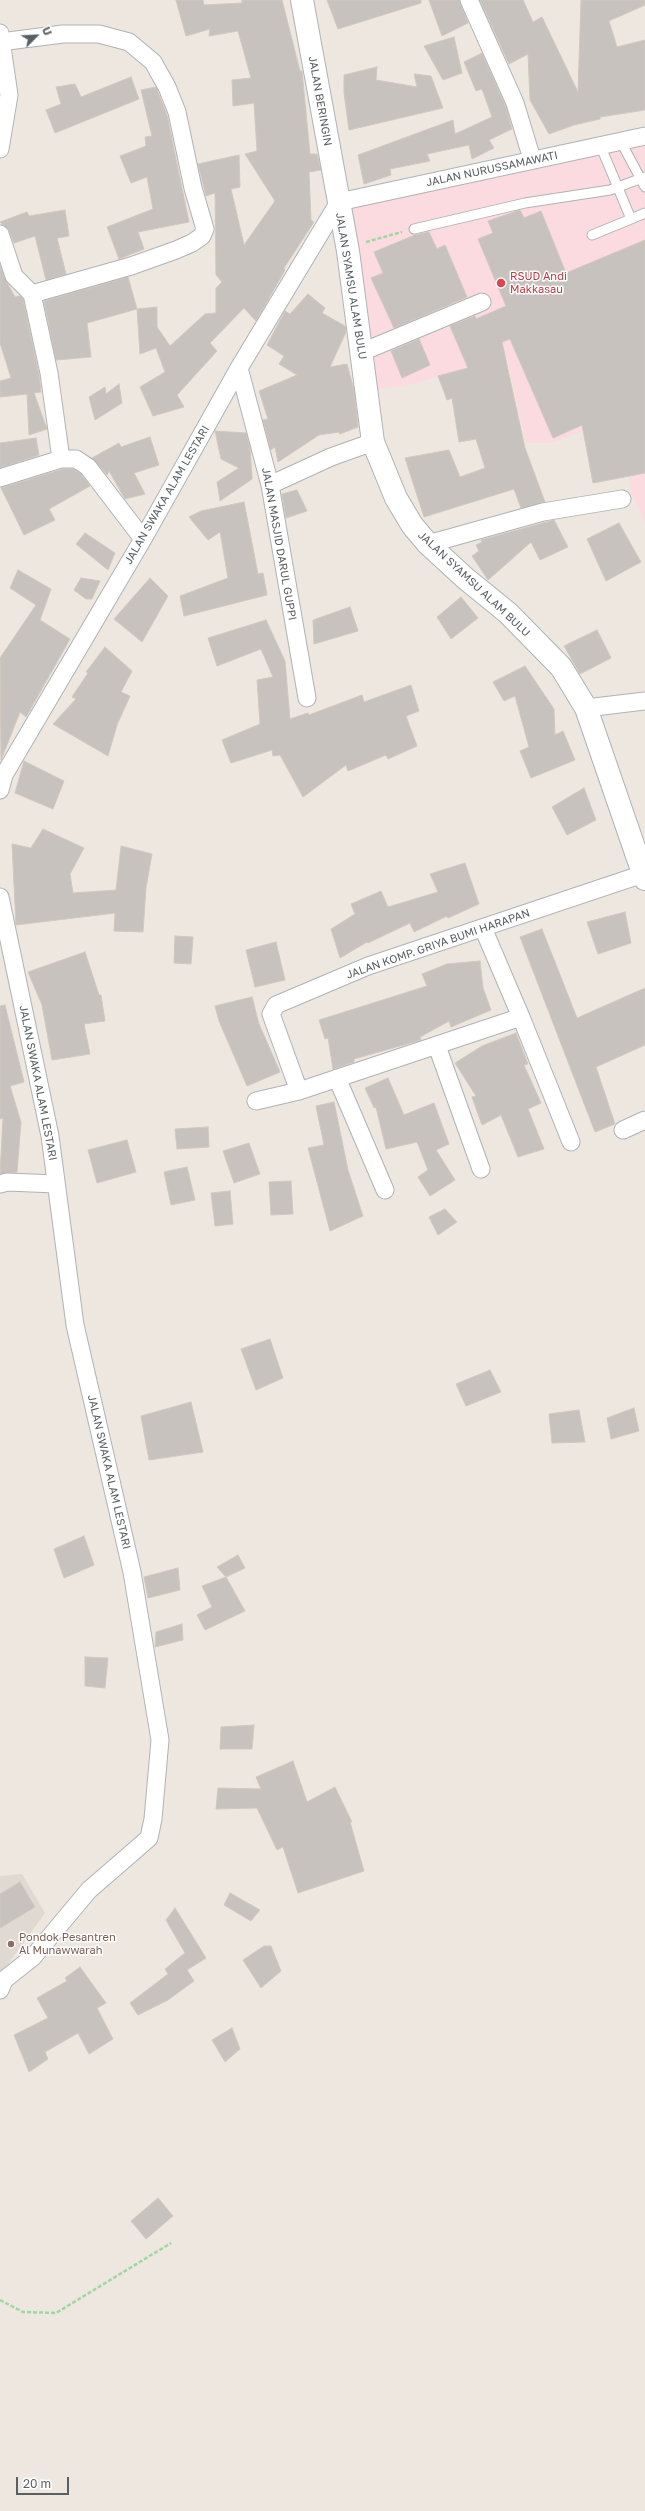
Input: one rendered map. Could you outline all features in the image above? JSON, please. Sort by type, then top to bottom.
[{"type":"street","name":"JALAN BERINGIN","points":[[302,0],[339,202]]},
{"type":"street","points":[[469,0],[515,103],[532,159]]},
{"type":"street","points":[[0,149],[9,95],[1,39],[63,34],[99,34],[129,42],[153,62],[167,87],[177,112],[193,188],[205,229],[202,236],[192,243],[176,250],[131,266],[32,294]]},
{"type":"street","name":"JALAN NURUSSAMAWATI","points":[[339,202],[532,159],[601,147],[645,136]]},
{"type":"street","name":"JALAN SYAMSU ALAM BULU","points":[[339,202],[347,246],[374,442],[396,498],[412,524],[428,544],[465,578],[508,612],[561,667],[586,708],[644,876]]},
{"type":"street","name":"JALAN SWAKA ALAM LESTARI","points":[[1,779],[143,539],[239,368],[339,202]]},
{"type":"street","points":[[0,234],[14,276],[32,294],[49,373],[61,459]]},
{"type":"street","points":[[362,352],[482,302]]},
{"type":"street","name":"JALAN MASJID DARUL GUPPI","points":[[239,368],[270,485],[307,698]]},
{"type":"street","points":[[270,485],[331,457],[374,442]]},
{"type":"street","points":[[0,478],[61,459],[76,459],[88,467],[143,539]]},
{"type":"street","points":[[428,544],[542,512],[622,499]]},
{"type":"street","points":[[586,708],[645,701]]},
{"type":"street","name":"JALAN KOMP. GRIYA BUMI HARAPAN","points":[[298,1091],[271,1014],[276,1006],[368,966],[644,876]]},
{"type":"street","name":"JALAN SWAKA ALAM LESTARI","points":[[0,898],[50,1136],[75,1325],[132,1572],[160,1740],[153,1819],[149,1838],[89,1890],[32,1957],[1,1982]]},
{"type":"street","points":[[483,928],[521,1017],[571,1142]]},
{"type":"street","points":[[256,1101],[298,1091],[521,1017]]},
{"type":"street","points":[[437,1046],[481,1169]]},
{"type":"street","points":[[337,1078],[385,1190]]},
{"type":"street","points":[[623,1130],[645,1120]]},
{"type":"street","points":[[0,1184],[8,1182],[56,1184]]},
{"type":"lane","points":[[414,229],[525,203],[610,190],[644,181],[621,142]]},
{"type":"lane","points":[[601,147],[631,219]]},
{"type":"lane","points":[[592,235],[645,213]]},
{"type":"path","points":[[347,246],[414,229]]},
{"type":"path","points":[[0,2300],[23,2312],[56,2313],[171,2243]]},
{"type":"shaded area","name":"RSUD Andi Makkasau","points":[[645,144],[645,523],[632,495],[627,468],[608,422],[551,443],[526,443],[507,357],[405,386],[370,390],[348,210],[532,167]]},
{"type":"shaded area","name":"Pondok Pesantren Al Munawwarah","points":[[22,1874],[45,1913],[0,1975],[0,1876]]},
{"type":"building","points":[[176,0],[203,0],[204,5],[242,3],[242,0],[282,0],[300,71],[302,71],[310,154],[317,154],[321,170],[309,172],[311,220],[314,222],[284,268],[285,270],[256,321],[244,308],[210,343],[217,351],[177,395],[184,407],[153,416],[140,387],[165,372],[156,348],[140,354],[137,309],[157,307],[157,327],[170,346],[205,314],[216,313],[216,288],[222,282],[216,275],[215,193],[206,196],[198,164],[239,155],[240,187],[231,189],[244,245],[275,201],[245,154],[257,151],[254,103],[233,106],[232,80],[251,78],[238,31],[209,36],[210,29],[186,36]]},
{"type":"building","points":[[327,0],[421,0],[421,3],[338,29]]},
{"type":"building","points":[[429,0],[459,0],[468,23],[442,36]]},
{"type":"building","points":[[480,0],[523,0],[533,22],[542,17],[578,92],[581,0],[645,0],[645,5],[609,21],[617,47],[645,40],[645,110],[600,117],[600,119],[574,125],[549,134],[530,100],[528,54],[509,64]]},
{"type":"building","points":[[454,37],[462,73],[443,80],[424,46]]},
{"type":"building","points":[[482,53],[506,107],[512,129],[489,140],[494,148],[472,159],[469,145],[427,154],[430,161],[390,169],[391,175],[364,184],[358,155],[453,120],[455,134],[492,117],[482,89],[476,91],[464,62]]},
{"type":"building","points":[[377,67],[376,80],[417,87],[414,74],[431,76],[443,108],[349,130],[344,93],[344,75]]},
{"type":"building","points":[[131,77],[139,99],[55,133],[46,110],[61,104],[56,87],[75,84],[81,97]]},
{"type":"building","points":[[156,87],[167,115],[189,222],[138,232],[144,249],[119,259],[107,227],[153,209],[147,177],[131,183],[120,156],[146,146],[145,137],[152,136],[141,90]]},
{"type":"building","points":[[65,210],[69,236],[57,238],[66,274],[46,280],[35,236],[14,243],[9,230],[0,222],[27,212],[29,216]]},
{"type":"building","points":[[520,210],[524,218],[541,211],[566,273],[645,240],[645,473],[593,483],[582,425],[553,438],[510,339],[502,342],[525,448],[545,502],[521,508],[514,489],[424,517],[405,458],[449,450],[460,477],[485,468],[476,439],[459,442],[452,398],[447,400],[438,376],[468,368],[450,326],[475,316],[476,319],[506,306],[478,239],[493,233],[488,221]]},
{"type":"building","points":[[429,232],[437,249],[445,245],[467,297],[394,328],[371,278],[383,273],[374,252],[415,235]]},
{"type":"building","points":[[0,266],[15,297],[20,296],[23,299],[39,375],[41,392],[34,393],[47,429],[29,435],[27,394],[0,397],[0,381],[11,378],[0,343]]},
{"type":"building","points":[[128,277],[137,309],[87,323],[91,357],[56,360],[44,301]]},
{"type":"building","points":[[308,294],[325,308],[322,313],[345,326],[346,332],[330,367],[347,364],[354,390],[358,427],[340,434],[339,432],[319,435],[278,462],[275,447],[271,450],[263,420],[268,419],[259,391],[297,375],[279,364],[284,356],[267,345],[285,311],[290,314]]},
{"type":"building","points":[[419,339],[430,365],[402,378],[391,351]]},
{"type":"building","points":[[119,384],[122,403],[95,420],[89,397],[105,387],[106,394]]},
{"type":"building","points":[[215,431],[246,433],[250,449],[252,475],[252,479],[220,501],[217,482],[239,468],[221,459]]},
{"type":"building","points":[[150,437],[159,465],[134,473],[145,494],[125,499],[109,471],[107,475],[92,458],[119,443],[121,447]]},
{"type":"building","points":[[36,438],[39,455],[0,468],[0,443]]},
{"type":"building","points":[[63,469],[73,469],[81,474],[90,486],[49,509],[55,520],[24,535],[1,488]]},
{"type":"building","points":[[297,490],[307,511],[286,518],[282,494]]},
{"type":"building","points":[[244,502],[258,574],[263,573],[267,595],[184,616],[180,596],[228,578],[220,532],[208,540],[189,517],[201,511]]},
{"type":"building","points":[[554,520],[568,547],[540,560],[531,542],[488,580],[472,556],[479,551],[476,545],[482,542],[481,540]]},
{"type":"building","points":[[619,523],[641,562],[606,581],[587,539]]},
{"type":"building","points":[[85,533],[115,553],[108,570],[76,544]]},
{"type":"building","points":[[18,570],[51,589],[40,620],[70,639],[26,717],[20,712],[1,760],[0,658],[36,605],[10,588]]},
{"type":"building","points":[[81,578],[100,581],[92,599],[86,599],[74,590]]},
{"type":"building","points":[[150,578],[168,596],[142,642],[114,619]]},
{"type":"building","points":[[461,597],[478,618],[451,639],[437,617]]},
{"type":"building","points":[[350,607],[358,631],[314,644],[313,620]]},
{"type":"building","points":[[266,620],[285,661],[290,719],[308,713],[309,715],[362,695],[364,702],[411,685],[419,711],[406,716],[417,746],[388,759],[386,755],[348,771],[346,765],[303,797],[280,755],[273,756],[272,750],[231,763],[222,740],[260,724],[257,680],[273,677],[261,649],[217,666],[208,638]]},
{"type":"building","points":[[597,630],[611,658],[580,674],[564,646]]},
{"type":"building","points":[[105,647],[132,671],[121,692],[130,696],[117,725],[108,756],[53,724],[76,699],[72,697],[88,673],[86,672]]},
{"type":"building","points":[[525,666],[554,709],[555,735],[563,731],[575,760],[531,778],[520,751],[529,747],[515,696],[504,701],[493,682]]},
{"type":"building","points":[[24,761],[64,781],[53,809],[15,793]]},
{"type":"building","points":[[584,788],[596,820],[567,835],[552,807]]},
{"type":"building","points":[[43,829],[84,848],[70,874],[73,893],[116,890],[121,846],[152,854],[146,888],[143,932],[114,931],[115,913],[16,925],[12,844],[31,848]]},
{"type":"building","points":[[465,863],[479,904],[448,918],[447,916],[414,932],[410,923],[368,943],[367,942],[340,958],[331,929],[355,914],[351,904],[381,891],[388,907],[438,892],[430,874]]},
{"type":"building","points":[[625,912],[631,943],[598,954],[587,922]]},
{"type":"building","points":[[542,929],[577,1018],[645,988],[645,1045],[596,1067],[615,1124],[595,1132],[520,937]]},
{"type":"building","points":[[175,936],[193,937],[191,964],[174,963]]},
{"type":"building","points":[[276,942],[285,980],[255,987],[246,950]]},
{"type":"building","points":[[85,952],[99,995],[101,995],[105,1021],[84,1024],[90,1054],[52,1060],[42,1005],[28,972]]},
{"type":"building","points":[[480,961],[483,988],[491,1010],[451,1027],[449,1021],[420,1037],[421,1040],[354,1059],[354,1062],[333,1069],[328,1038],[325,1039],[319,1020],[427,986],[422,974],[447,964]]},
{"type":"building","points":[[252,997],[259,1024],[280,1072],[247,1086],[219,1021],[215,1006]]},
{"type":"building","points":[[5,1005],[24,1082],[10,1086],[21,1122],[17,1172],[0,1174],[3,1118],[0,1119],[0,1006]]},
{"type":"building","points":[[516,1033],[528,1064],[524,1065],[541,1103],[528,1109],[544,1149],[518,1157],[501,1115],[482,1125],[472,1097],[476,1096],[455,1063],[482,1046]]},
{"type":"building","points":[[388,1078],[404,1115],[434,1103],[449,1144],[436,1150],[455,1180],[430,1196],[418,1177],[428,1170],[417,1142],[386,1149],[376,1107],[374,1108],[365,1088]]},
{"type":"building","points":[[334,1102],[348,1170],[363,1216],[330,1231],[308,1148],[324,1145],[316,1106]]},
{"type":"building","points":[[208,1127],[209,1147],[177,1149],[175,1129]]},
{"type":"building","points":[[127,1140],[136,1172],[97,1183],[88,1150]]},
{"type":"building","points":[[249,1143],[260,1174],[234,1183],[223,1151]]},
{"type":"building","points":[[187,1167],[195,1200],[171,1205],[164,1172]]},
{"type":"building","points":[[291,1181],[293,1214],[271,1215],[269,1182]]},
{"type":"building","points":[[230,1191],[233,1224],[215,1226],[211,1193]]},
{"type":"building","points":[[445,1209],[457,1222],[438,1235],[429,1217]]},
{"type":"building","points":[[270,1339],[283,1378],[256,1390],[241,1349]]},
{"type":"building","points":[[490,1370],[501,1392],[466,1406],[456,1384]]},
{"type":"building","points":[[191,1402],[203,1452],[149,1460],[141,1416]]},
{"type":"building","points":[[634,1408],[639,1431],[611,1439],[607,1418]]},
{"type":"building","points":[[579,1410],[585,1442],[552,1443],[549,1414]]},
{"type":"building","points":[[84,1536],[94,1565],[64,1578],[54,1549]]},
{"type":"building","points":[[238,1555],[245,1568],[226,1577],[217,1567]]},
{"type":"building","points":[[178,1568],[180,1590],[148,1598],[144,1577]]},
{"type":"building","points":[[226,1577],[245,1611],[205,1630],[197,1615],[212,1607],[202,1586]]},
{"type":"building","points":[[182,1624],[183,1640],[155,1647],[156,1632]]},
{"type":"building","points":[[85,1657],[108,1658],[105,1688],[85,1686]]},
{"type":"building","points":[[254,1725],[252,1749],[220,1749],[221,1727]]},
{"type":"building","points":[[293,1761],[307,1802],[335,1787],[352,1822],[350,1822],[364,1871],[298,1893],[283,1847],[277,1850],[257,1808],[216,1809],[218,1788],[261,1789],[256,1777]]},
{"type":"building","points":[[20,1882],[35,1907],[0,1928],[0,1894]]},
{"type":"building","points":[[230,1893],[260,1910],[251,1921],[224,1905]]},
{"type":"building","points":[[175,1908],[206,1958],[187,1970],[194,1981],[168,2000],[138,2015],[130,2003],[168,1974],[165,1969],[185,1953],[166,1920]]},
{"type":"building","points":[[264,1946],[271,1946],[281,1971],[261,1988],[243,1960]]},
{"type":"building","points":[[80,1967],[106,2003],[97,2008],[113,2039],[89,2054],[78,2033],[45,2052],[48,2059],[29,2072],[14,2035],[48,2018],[37,1998],[67,1981],[65,1978]]},
{"type":"building","points":[[232,2028],[240,2049],[225,2062],[212,2040]]},
{"type":"building","points":[[158,2198],[173,2216],[146,2239],[131,2221]]},
{"type":"place","name":"RSUD Andi Makkasau","points":[[501,283]]},
{"type":"place","name":"Pondok Pesantren Al Munawwarah","points":[[11,1944]]}]
